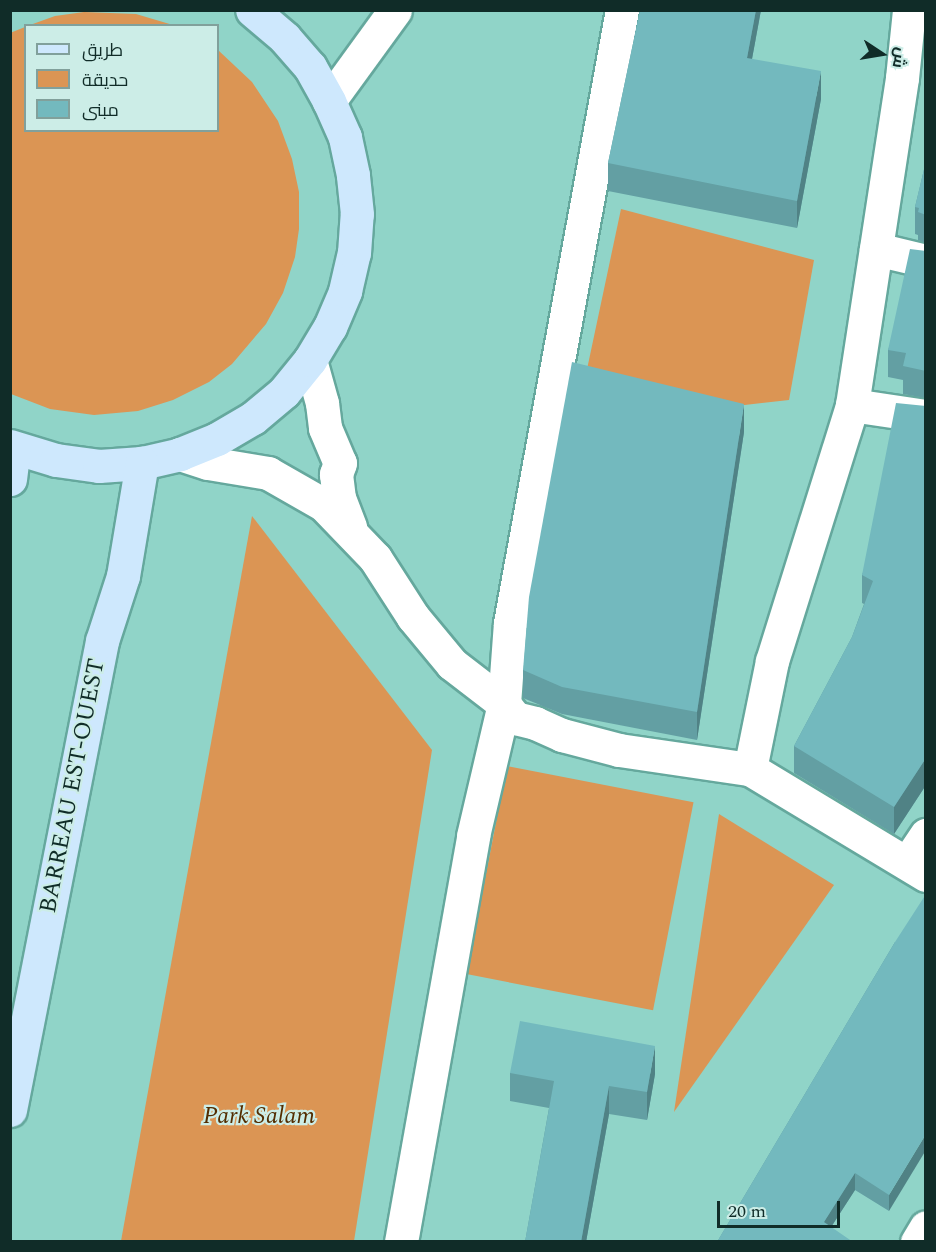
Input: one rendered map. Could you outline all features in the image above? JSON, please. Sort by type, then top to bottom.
[{"type":"main road","points":[[12,458],[56,460],[99,466],[142,463],[180,454],[218,439],[253,418],[284,392],[310,360],[330,327],[345,291],[354,253],[357,214],[353,175],[345,137],[310,67],[291,45],[255,11]]},
{"type":"main road","name":"BARREAU EST-OUEST","points":[[10,1110],[102,641],[123,576],[142,463]]},
{"type":"street","points":[[329,101],[395,10]]},
{"type":"street","points":[[401,1242],[473,836],[504,704],[510,623],[622,10]]},
{"type":"street","points":[[750,769],[772,661],[852,405],[876,249],[914,80],[909,10]]},
{"type":"street","points":[[876,249],[926,261]]},
{"type":"street","points":[[310,360],[322,403],[325,428],[340,463],[336,474],[339,498],[352,532]]},
{"type":"street","points":[[852,405],[926,416]]},
{"type":"street","points":[[180,454],[208,463],[268,473],[324,505],[375,558],[413,617],[452,664],[504,704],[515,718],[535,723],[562,735],[619,750],[750,769],[916,869],[926,835]]},
{"type":"green space","points":[[84,12],[136,14],[170,24],[33,24],[55,16]]},
{"type":"green space","points":[[24,27],[24,132],[219,132],[219,51],[252,82],[278,121],[292,159],[299,192],[299,229],[295,257],[283,293],[266,324],[232,364],[209,382],[173,400],[138,411],[94,415],[50,409],[11,394],[10,33]]},
{"type":"green space","points":[[621,209],[814,260],[789,400],[736,406],[586,374]]},
{"type":"green space","name":"Park Salam","points":[[252,516],[432,750],[354,1241],[121,1241]]},
{"type":"green space","points":[[507,766],[694,802],[653,1010],[467,974]]},
{"type":"green space","points":[[719,814],[834,885],[674,1112]]},
{"type":"building","points":[[640,10],[756,10],[747,58],[821,71],[797,201],[608,163]]},
{"type":"building","points":[[926,161],[926,215],[918,212],[919,208],[915,207]]},
{"type":"building","points":[[910,249],[926,251],[926,371],[903,366],[906,353],[888,350]]},
{"type":"building","points":[[572,362],[744,404],[697,712],[562,687],[523,670],[529,597]]},
{"type":"building","points":[[896,403],[926,406],[926,758],[894,807],[794,746],[852,637],[873,581],[862,575]]},
{"type":"building","points":[[926,894],[926,1134],[889,1195],[855,1173],[824,1222],[853,1242],[717,1242],[895,942]]},
{"type":"building","points":[[520,1021],[655,1046],[647,1092],[609,1086],[581,1242],[525,1242],[554,1081],[510,1073]]}]
